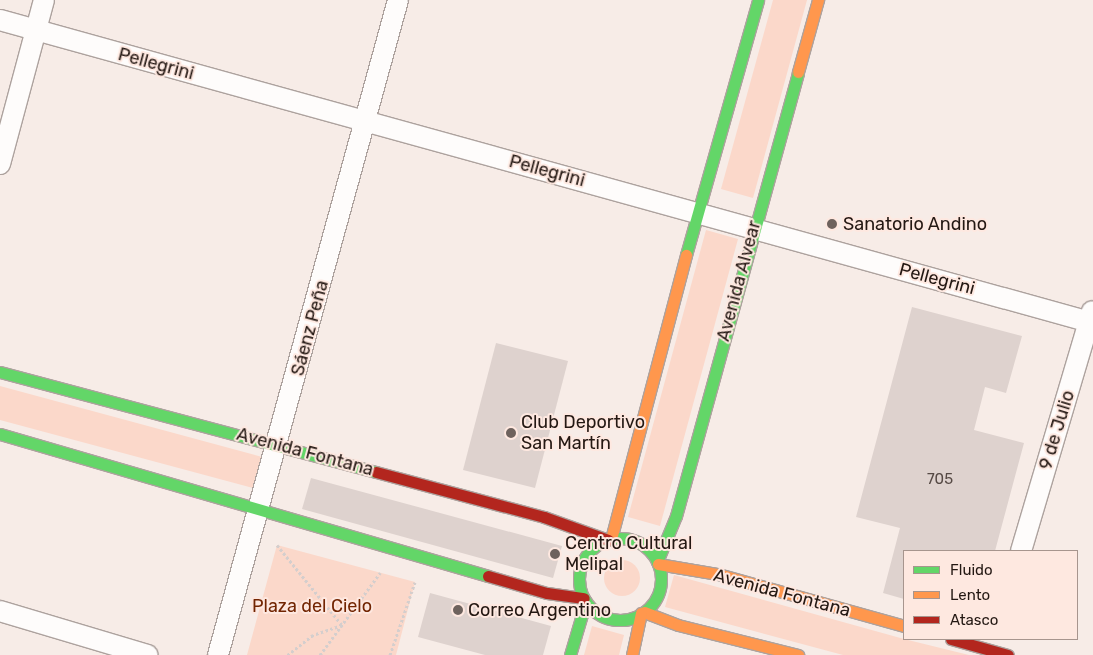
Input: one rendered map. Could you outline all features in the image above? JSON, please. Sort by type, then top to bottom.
[{"type":"main road","points":[[609,539],[697,213],[758,0]]},
{"type":"main road","name":"Avenida Alvear","points":[[658,563],[676,516],[752,228],[818,0]]},
{"type":"main road","name":"Avenida Fontana","points":[[0,372],[544,517],[609,539]]},
{"type":"main road","points":[[0,434],[546,593],[585,600]]},
{"type":"main road","points":[[632,655],[643,612],[658,594],[658,563],[633,540],[609,539],[592,549],[581,566],[580,587],[585,600],[596,612],[615,619],[643,612],[678,625],[798,655]]},
{"type":"main road","name":"Avenida Fontana","points":[[658,563],[718,574],[903,626]]},
{"type":"main road","points":[[570,655],[585,600]]},
{"type":"main road","points":[[955,640],[996,650]]},
{"type":"street","points":[[0,164],[44,0]]},
{"type":"street","name":"Sáenz Peña","points":[[218,655],[279,445],[398,0]]},
{"type":"street","name":"Pellegrini","points":[[0,20],[697,213],[1092,318]]},
{"type":"street","name":"9 de Julio","points":[[1020,550],[1092,318]]},
{"type":"street","points":[[0,611],[148,655]]},
{"type":"path","points":[[277,544],[342,625]]},
{"type":"path","points":[[320,655],[380,572]]},
{"type":"path","points":[[390,655],[416,582]]},
{"type":"path","points":[[287,655],[313,636],[342,625]]},
{"type":"green space","points":[[773,0],[807,0],[753,198],[721,189]]},
{"type":"green space","points":[[706,230],[738,239],[660,526],[628,517]]},
{"type":"green space","points":[[0,386],[262,457],[253,488],[0,420]]},
{"type":"green space","name":"Plaza del Cielo","points":[[277,545],[415,582],[396,655],[247,655]]},
{"type":"green space","points":[[622,560],[635,565],[640,578],[635,591],[622,596],[609,591],[604,578],[609,565]]},
{"type":"green space","points":[[674,575],[903,640],[969,655],[843,655],[665,607]]},
{"type":"green space","points":[[592,626],[624,635],[619,655],[584,655]]},
{"type":"building","points":[[912,307],[1022,336],[1006,393],[985,387],[974,430],[1024,443],[995,550],[903,550],[903,599],[883,593],[900,528],[856,517]]},
{"type":"building","name":"Club Deportivo San Martín","points":[[496,343],[568,361],[535,488],[463,470]]},
{"type":"building","points":[[311,478],[562,546],[553,578],[302,509]]},
{"type":"building","name":"Correo Argentino","points":[[430,593],[551,626],[543,655],[485,655],[418,637]]},
{"type":"traffic: fast","points":[[686,255],[758,0]]},
{"type":"traffic: fast","points":[[657,562],[676,516],[798,72]]},
{"type":"traffic: fast","points":[[0,372],[376,472]]},
{"type":"traffic: fast","points":[[0,434],[488,576]]},
{"type":"traffic: fast","points":[[620,538],[636,541],[649,550],[658,563],[661,579],[658,595],[649,608],[636,617],[620,620],[604,617],[591,608],[582,595],[579,579],[582,563],[591,550],[604,541],[620,538]]},
{"type":"traffic: fast","points":[[570,655],[586,601]]},
{"type":"traffic: slow","points":[[798,72],[818,0]]},
{"type":"traffic: slow","points":[[611,539],[686,255]]},
{"type":"traffic: slow","points":[[658,564],[718,574],[903,626]]},
{"type":"traffic: slow","points":[[644,612],[678,625],[798,655]]},
{"type":"traffic: slow","points":[[632,655],[641,613]]},
{"type":"traffic: jam","points":[[376,472],[544,517],[608,540]]},
{"type":"traffic: jam","points":[[488,576],[547,593],[584,598]]},
{"type":"traffic: jam","points":[[955,640],[1008,655]]},
{"type":"place","name":"Sanatorio Andino","points":[[832,224]]},
{"type":"place","name":"Club Deportivo San Martín","points":[[511,433]]},
{"type":"place","name":"Centro Cultural Melipal","points":[[555,554]]},
{"type":"place","name":"Correo Argentino","points":[[458,610]]}]
